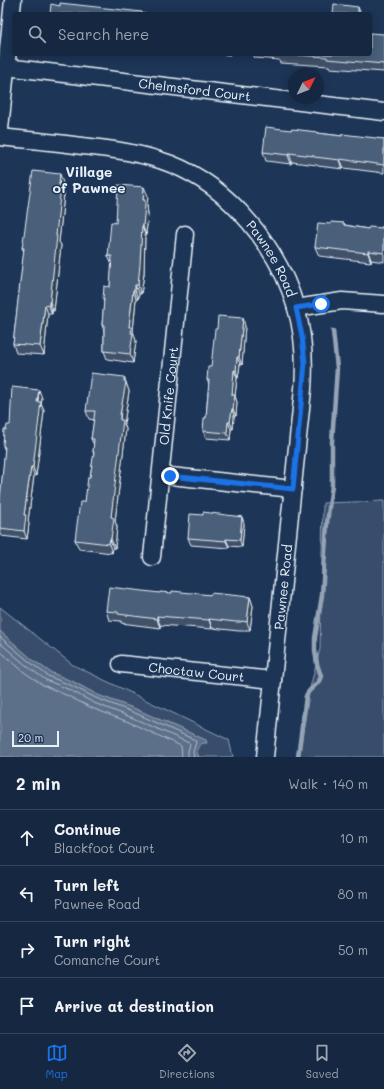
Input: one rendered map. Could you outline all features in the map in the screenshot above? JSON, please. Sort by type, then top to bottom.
[{"type":"street","points":[[0,129],[13,0]]},
{"type":"street","name":"Chelmsford Court","points":[[6,67],[384,112]]},
{"type":"street","name":"Pawnee Road","points":[[0,137],[125,151],[148,156],[171,164],[196,176],[216,189],[248,221],[263,240],[276,262],[296,308],[302,336],[305,363],[265,757]]},
{"type":"street","name":"Old Knife Court","points":[[152,557],[185,234]]},
{"type":"street","points":[[296,308],[342,302],[384,304]]},
{"type":"street","points":[[161,475],[293,489]]},
{"type":"street","name":"Choctaw Court","points":[[121,664],[273,680]]},
{"type":"shaded area","points":[[384,501],[384,757],[299,757],[310,688],[320,649],[323,503]]},
{"type":"shaded area","points":[[0,607],[73,665],[229,740],[233,757],[0,757]]},
{"type":"water","points":[[0,631],[33,660],[50,672],[74,682],[98,695],[136,709],[206,740],[207,743],[201,744],[198,748],[197,752],[199,757],[0,757]]},
{"type":"building","points":[[60,3],[142,12],[50,12],[51,4],[60,6]]},
{"type":"building","points":[[334,4],[358,7],[358,12],[333,12]]},
{"type":"building","points":[[372,33],[384,34],[384,64],[327,59],[327,57],[311,56],[372,56]]},
{"type":"building","points":[[266,127],[342,136],[342,134],[384,139],[384,165],[289,153],[288,155],[263,152]]},
{"type":"building","points":[[33,171],[60,174],[59,185],[61,185],[50,302],[49,306],[45,305],[40,346],[13,344],[24,248],[22,248]]},
{"type":"building","points":[[118,185],[144,187],[143,200],[145,200],[138,285],[135,285],[135,290],[133,290],[129,327],[132,327],[131,333],[133,333],[130,354],[104,351],[104,325],[102,325],[104,286],[110,287],[112,256],[108,256],[111,222],[116,223]]},
{"type":"building","points":[[331,222],[344,223],[344,225],[368,229],[369,227],[384,227],[384,253],[368,251],[368,253],[315,247],[318,223],[331,224]]},
{"type":"building","points":[[218,316],[243,318],[239,357],[237,357],[236,371],[234,370],[232,395],[235,395],[230,422],[228,422],[227,433],[203,431],[204,418],[206,418],[208,393],[208,367],[211,367],[215,329],[217,329]]},
{"type":"building","points":[[91,373],[124,377],[124,381],[126,382],[120,415],[120,420],[123,420],[111,517],[114,518],[109,544],[75,540],[80,502],[85,502],[88,477],[90,477],[94,452],[94,439],[91,439],[95,411],[86,411]]},
{"type":"building","points":[[12,387],[39,390],[37,402],[41,402],[33,467],[31,467],[24,515],[26,515],[24,531],[0,528],[0,500],[5,447],[3,446],[4,429],[6,430],[7,425],[10,425]]},
{"type":"building","points":[[203,512],[242,517],[240,540],[226,539],[226,541],[188,538],[190,514],[203,515]]},
{"type":"building","points":[[109,587],[160,593],[172,593],[172,591],[250,597],[247,622],[157,616],[157,619],[106,611]]},
{"type":"waterway","points":[[298,757],[306,696],[321,676],[317,664],[315,638],[322,595],[327,523],[332,485],[332,442],[337,368],[333,331]]},
{"type":"district","name":"Village of Pawnee","points":[[89,180]]},
{"type":"route","points":[[170,476],[293,489],[305,363],[302,336],[296,308],[321,304]]}]
